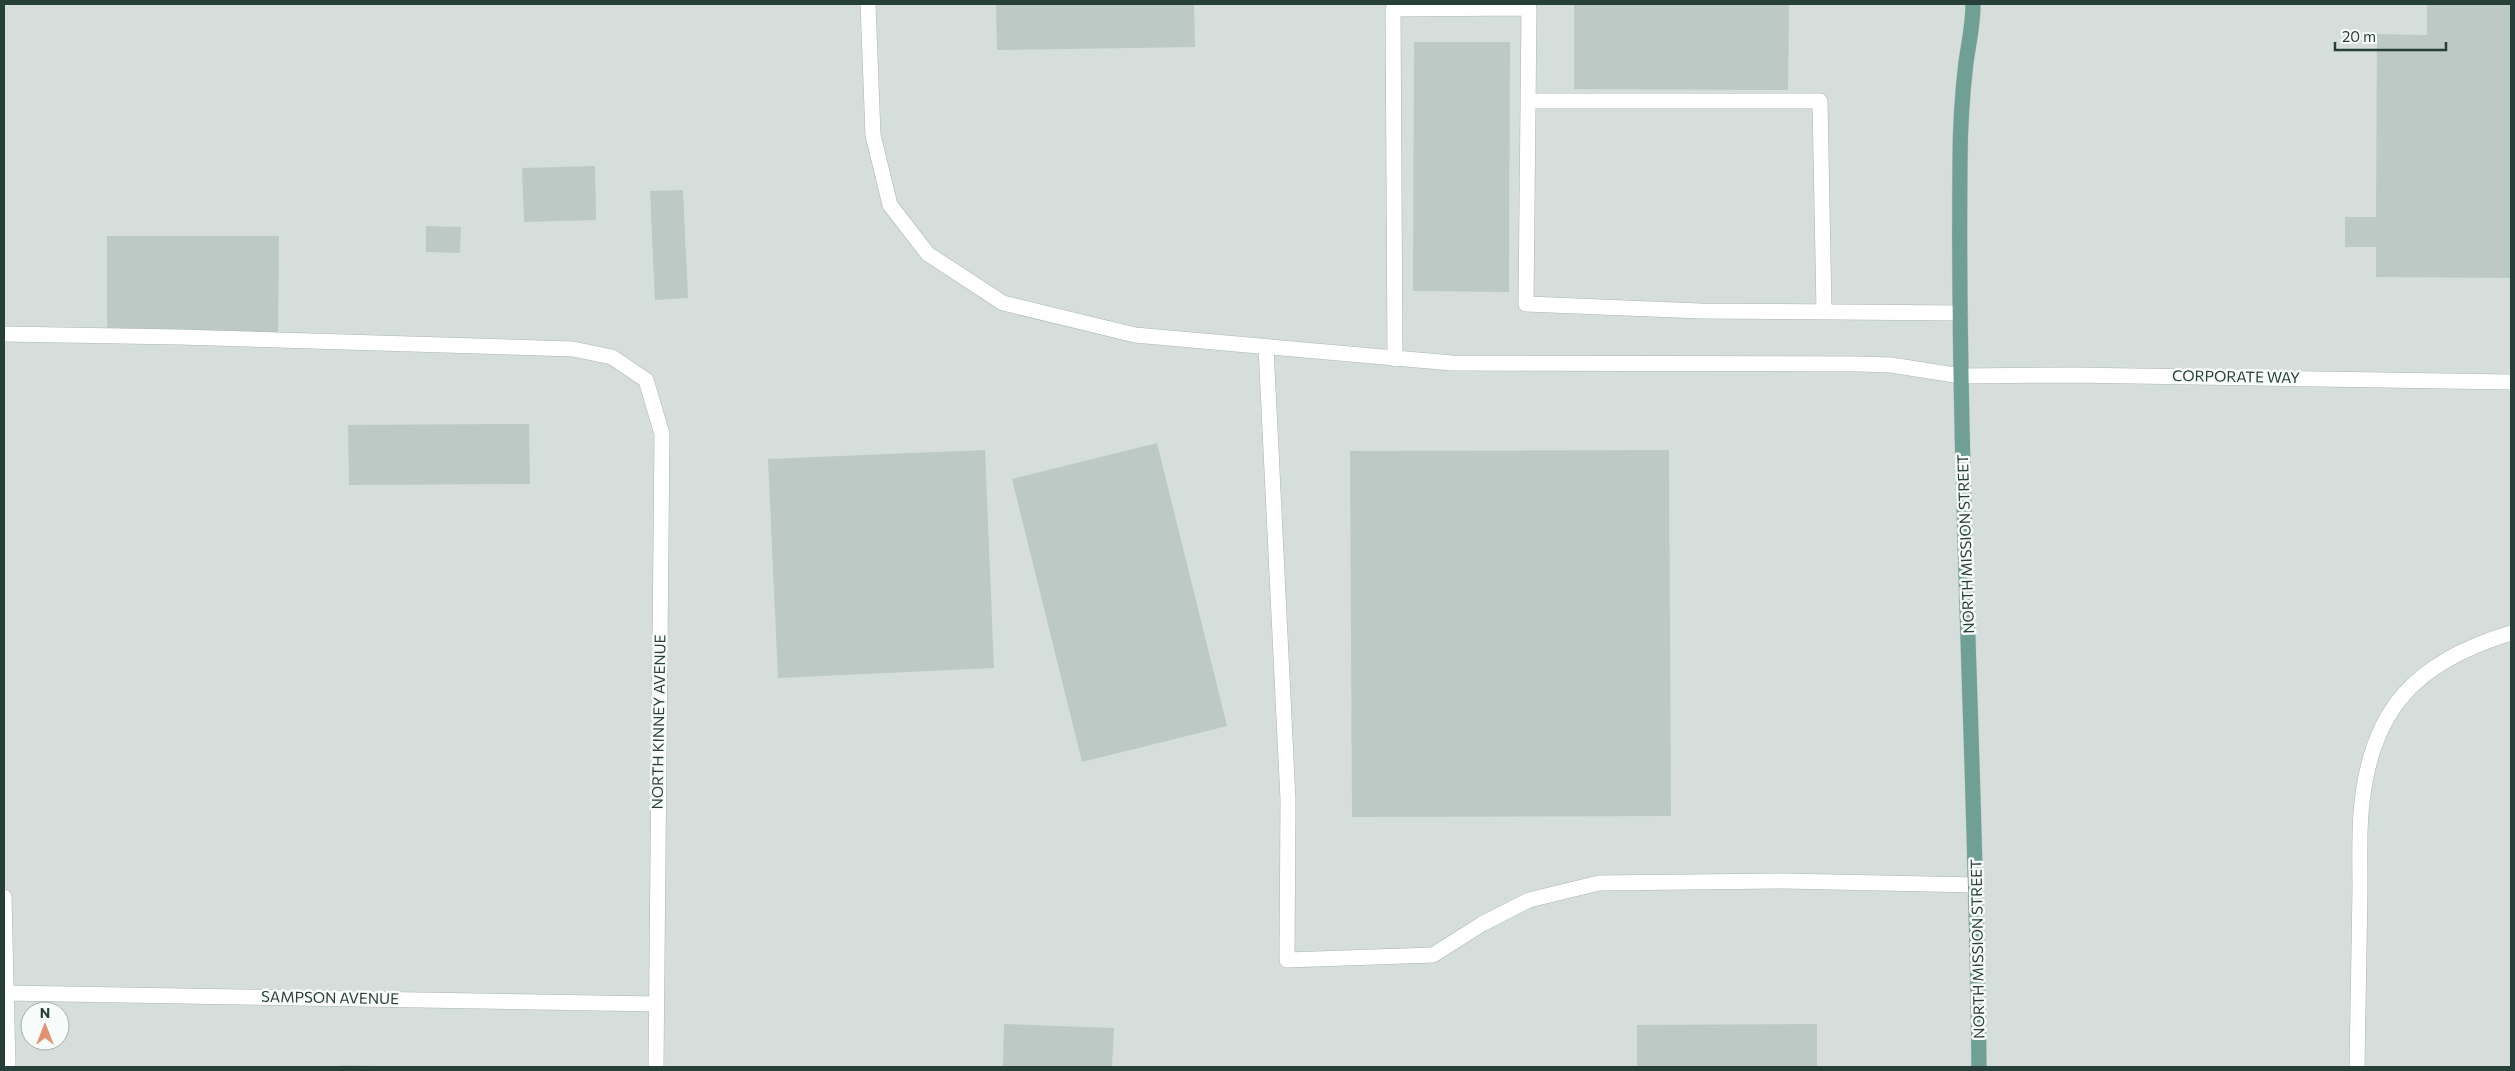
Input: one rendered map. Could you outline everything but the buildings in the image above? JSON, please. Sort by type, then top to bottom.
[{"type":"main road","name":"NORTH MISSION STREET","points":[[1973,4],[1973,22],[1960,130],[1960,313],[1977,885],[1979,1067]]},
{"type":"main road","name":"NORTH MISSION STREET","points":[[1973,22],[1984,4]]},
{"type":"street","name":"CORPORATE WAY","points":[[868,4],[873,135],[890,205],[928,254],[1004,303],[1134,335],[1395,359],[1482,363],[1860,364],[1891,365],[1961,376],[2074,374],[2511,382]]},
{"type":"street","points":[[1395,359],[1392,9],[1529,8],[1526,304],[1701,311],[1960,313]]},
{"type":"street","points":[[1528,101],[1820,101],[1824,311]]},
{"type":"street","name":"NORTH KINNEY AVENUE","points":[[4,334],[573,348],[612,357],[646,380],[662,434],[656,1067]]},
{"type":"street","points":[[1266,347],[1288,800],[1287,960],[1433,955],[1482,924],[1530,900],[1599,883],[1784,881],[1977,885]]},
{"type":"street","points":[[2357,1067],[2361,813],[2374,743],[2386,717],[2407,688],[2438,664],[2477,643],[2511,633]]},
{"type":"street","points":[[4,897],[8,1067]]},
{"type":"street","name":"SAMPSON AVENUE","points":[[6,992],[656,1004]]},
{"type":"shaded area","points":[[4,4],[2511,4],[2511,1067],[4,1067]]}]
